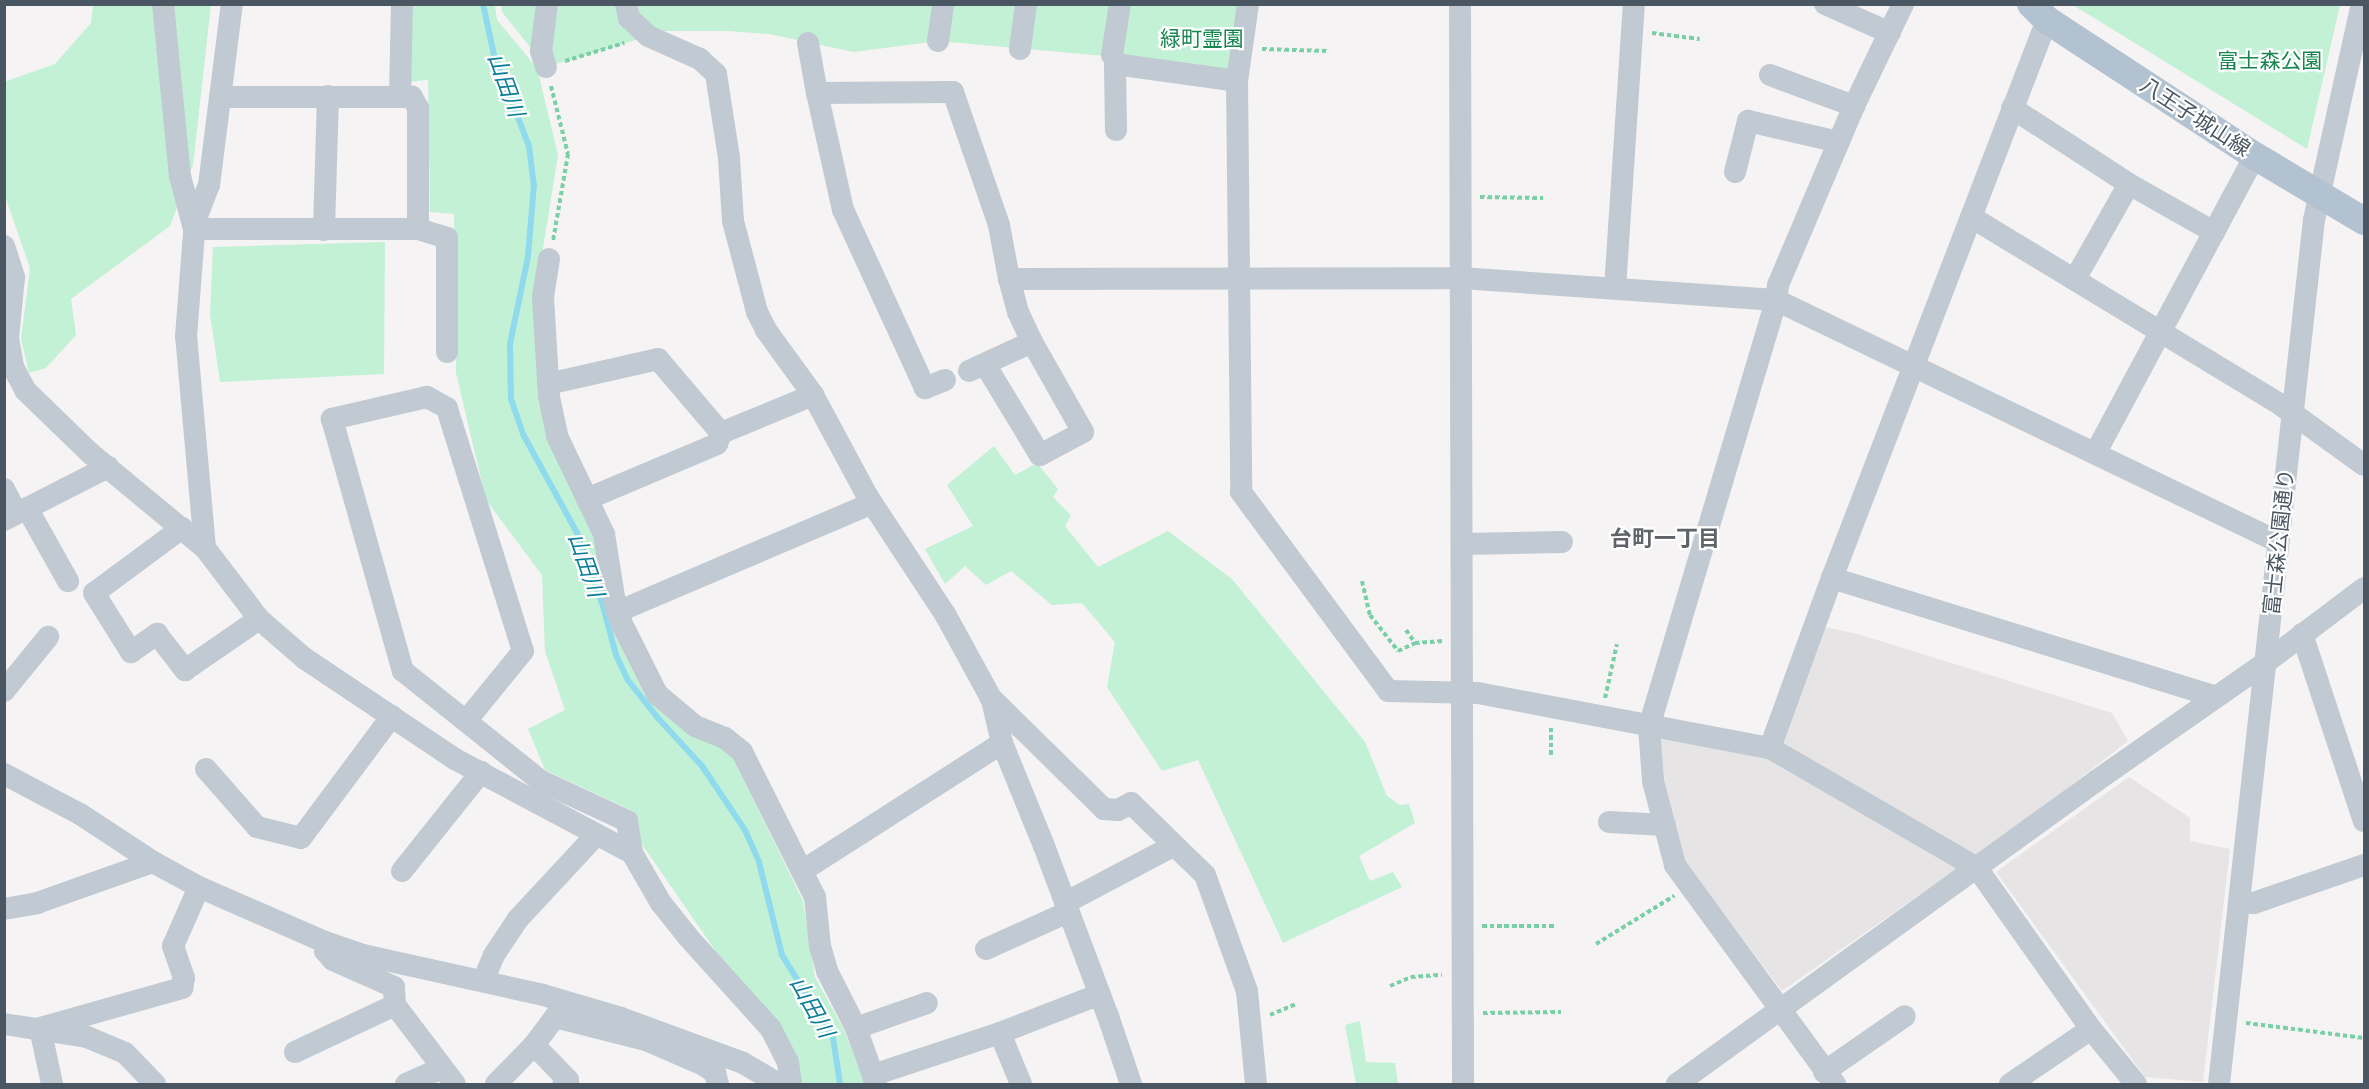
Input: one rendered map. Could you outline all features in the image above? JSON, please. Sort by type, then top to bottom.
[{"type":"main road","name":"八王子城山線","points":[[2039,12],[2255,156],[2364,222]]},
{"type":"street","points":[[163,4],[180,176],[194,229]]},
{"type":"street","points":[[205,548],[186,337],[194,229],[209,185],[232,4]]},
{"type":"street","points":[[400,97],[402,4]]},
{"type":"street","points":[[546,67],[541,51],[548,4]]},
{"type":"street","points":[[626,4],[629,18],[648,36],[700,59],[716,74],[729,158],[733,221],[746,275],[766,330],[813,395],[872,503],[945,614],[990,698],[1002,743],[1100,994],[1131,1084]]},
{"type":"street","points":[[938,41],[943,4]]},
{"type":"street","points":[[1020,49],[1026,4]]},
{"type":"street","points":[[1112,55],[1120,4]]},
{"type":"street","points":[[1248,4],[1237,81],[1241,492],[1388,691],[1463,692],[1770,748],[1977,868],[2091,1029],[2136,1084]]},
{"type":"street","points":[[1460,4],[1463,1084]]},
{"type":"street","points":[[1615,288],[1634,4]]},
{"type":"street","points":[[1825,4],[1890,33]]},
{"type":"street","points":[[1903,4],[1854,106],[1778,285],[1776,300],[1649,727],[1653,781],[1675,865],[1782,1009],[1829,1078],[1905,1016]]},
{"type":"street","name":"富士森公園通り","points":[[2220,1084],[2318,196],[2362,4]]},
{"type":"street","points":[[1770,748],[1832,578],[2012,108],[2039,12]]},
{"type":"street","points":[[808,42],[816,93],[843,210],[925,388],[945,380]]},
{"type":"street","points":[[1116,130],[1115,64],[1237,81]]},
{"type":"street","points":[[1770,75],[1854,106]]},
{"type":"street","points":[[816,93],[953,92],[999,225],[1018,312],[1032,342],[1083,432],[1040,455],[977,368],[1032,342]]},
{"type":"street","points":[[324,230],[328,96]]},
{"type":"street","points":[[220,97],[412,97],[418,108],[418,229]]},
{"type":"street","points":[[2012,108],[2129,184],[2214,232]]},
{"type":"street","points":[[1734,172],[1748,121],[1839,142]]},
{"type":"street","points":[[2096,452],[2255,156]]},
{"type":"street","points":[[2075,279],[2129,184]]},
{"type":"street","points":[[1971,217],[2293,413],[2364,465]]},
{"type":"street","points":[[194,229],[418,229],[447,238],[447,352]]},
{"type":"street","points":[[4,246],[14,277],[8,338],[13,367],[25,390],[108,467],[205,548],[259,619],[304,658],[455,759],[596,836],[633,853]]},
{"type":"street","points":[[549,259],[543,297],[548,384],[557,436],[604,534],[617,612],[657,694],[695,726],[725,738],[741,752],[815,897],[820,946],[827,971],[856,1028],[875,1080],[1100,994]]},
{"type":"street","points":[[1009,279],[1461,278],[1776,300],[2096,452],[2268,537],[2279,540]]},
{"type":"street","points":[[548,384],[658,359],[721,433]]},
{"type":"street","points":[[587,500],[717,444],[721,433],[813,395]]},
{"type":"street","points":[[466,721],[523,651],[447,408],[427,398],[332,418],[403,670],[466,721],[541,781],[627,821],[633,853],[662,903],[771,1029],[788,1062],[790,1084]]},
{"type":"street","points":[[16,513],[108,467]]},
{"type":"street","points":[[4,489],[16,513],[68,581]]},
{"type":"street","points":[[617,612],[872,503]]},
{"type":"street","points":[[182,528],[94,593],[131,652],[157,634],[186,670],[259,619]]},
{"type":"street","points":[[1463,544],[1562,542]]},
{"type":"street","points":[[1832,578],[2216,697]]},
{"type":"street","points":[[1677,1084],[2265,663],[2364,588]]},
{"type":"street","points":[[2302,634],[2364,821]]},
{"type":"street","points":[[4,691],[48,637]]},
{"type":"street","points":[[990,698],[1104,809],[1118,810],[1131,803],[1205,876],[1247,991],[1256,1084]]},
{"type":"street","points":[[206,769],[257,826],[301,838],[392,716]]},
{"type":"street","points":[[802,871],[1002,743]]},
{"type":"street","points":[[402,872],[481,772]]},
{"type":"street","points":[[4,774],[80,814],[153,862],[199,887],[328,942],[382,960],[543,995],[648,1034],[743,1062],[778,1084]]},
{"type":"street","points":[[1610,822],[1665,825]]},
{"type":"street","points":[[483,981],[494,955],[518,919],[596,836]]},
{"type":"street","points":[[986,949],[1066,907],[1173,846]]},
{"type":"street","points":[[4,909],[37,903],[153,862]]},
{"type":"street","points":[[2240,902],[2254,903],[2364,865]]},
{"type":"street","points":[[40,1028],[182,988],[184,978],[172,946],[199,887]]},
{"type":"street","points":[[328,942],[325,951],[327,956],[394,987],[395,1005],[448,1076],[406,1084]]},
{"type":"street","points":[[856,1028],[927,1003]]},
{"type":"street","points":[[295,1052],[395,1005]]},
{"type":"street","points":[[496,1084],[534,1045],[555,1017],[648,1034],[705,1065],[715,1073],[718,1084]]},
{"type":"street","points":[[4,1024],[87,1037],[125,1053],[155,1084]]},
{"type":"street","points":[[40,1028],[52,1084]]},
{"type":"street","points":[[2010,1084],[2091,1029]]},
{"type":"street","points":[[1000,1033],[1021,1084]]},
{"type":"street","points":[[534,1045],[568,1080],[563,1084]]},
{"type":"path","points":[[1650,33],[1700,39]]},
{"type":"path","points":[[549,259],[568,154],[546,67],[648,36]]},
{"type":"path","points":[[1258,49],[1328,51]]},
{"type":"path","points":[[1461,197],[1543,198]]},
{"type":"path","points":[[1362,581],[1370,615],[1398,651],[1415,643],[1447,641]]},
{"type":"path","points":[[1406,630],[1415,643]]},
{"type":"path","points":[[1605,700],[1617,644]]},
{"type":"path","points":[[1551,707],[1551,755]]},
{"type":"path","points":[[1596,944],[1690,886]]},
{"type":"path","points":[[1479,926],[1557,926]]},
{"type":"path","points":[[1390,986],[1411,977],[1452,975]]},
{"type":"path","points":[[1250,1024],[1296,1004]]},
{"type":"path","points":[[1479,1013],[1561,1012]]},
{"type":"path","points":[[2227,1020],[2364,1038]]},
{"type":"shaded area","points":[[1824,627],[1858,634],[2112,713],[2128,741],[1977,858],[1779,744]]},
{"type":"shaded area","points":[[1661,739],[1766,757],[1956,869],[1782,991],[1685,862],[1663,782]]},
{"type":"shaded area","points":[[2129,777],[2190,818],[2190,841],[2230,849],[2203,1082],[2145,1077],[1996,872]]},
{"type":"green space","points":[[93,5],[211,5],[193,165],[170,226],[71,299],[76,335],[46,368],[29,373],[21,339],[30,268],[5,196],[4,82],[55,64],[91,23]]},
{"type":"green space","points":[[410,5],[495,5],[497,20],[537,68],[558,155],[535,298],[538,401],[556,455],[598,544],[628,657],[732,756],[803,901],[815,977],[845,1032],[865,1084],[797,1084],[717,953],[641,843],[633,811],[545,770],[528,729],[565,710],[545,651],[542,575],[486,500],[456,373],[454,214],[430,212],[428,80],[408,82]]},
{"type":"green space","name":"緑町霊園","points":[[501,5],[1248,5],[1237,81],[1105,56],[938,41],[854,52],[769,34],[728,31],[666,31],[546,67],[502,12]]},
{"type":"green space","name":"富士森公園","points":[[2073,5],[2340,5],[2307,149]]},
{"type":"green space","points":[[385,242],[384,374],[220,382],[210,314],[213,247]]},
{"type":"green space","points":[[994,446],[1015,475],[1037,463],[1058,489],[1053,497],[1071,515],[1065,526],[1098,567],[1168,531],[1232,579],[1365,742],[1387,796],[1400,805],[1409,804],[1415,823],[1359,856],[1370,881],[1393,872],[1402,887],[1283,943],[1198,760],[1162,771],[1107,687],[1115,642],[1082,603],[1052,605],[1011,571],[986,585],[965,566],[945,584],[925,549],[973,526],[947,485]]},
{"type":"green space","points":[[1360,1021],[1366,1062],[1395,1063],[1398,1084],[1356,1084],[1345,1025]]},
{"type":"waterway","name":"山田川","points":[[483,4],[494,55],[529,146],[534,184],[528,257],[510,344],[511,399],[524,436],[577,533],[603,606],[616,655],[627,679],[657,717],[702,766],[745,830],[759,862],[782,955],[833,1038],[840,1084]]},
{"type":"district","name":"台町一丁目","points":[[1665,539]]}]
